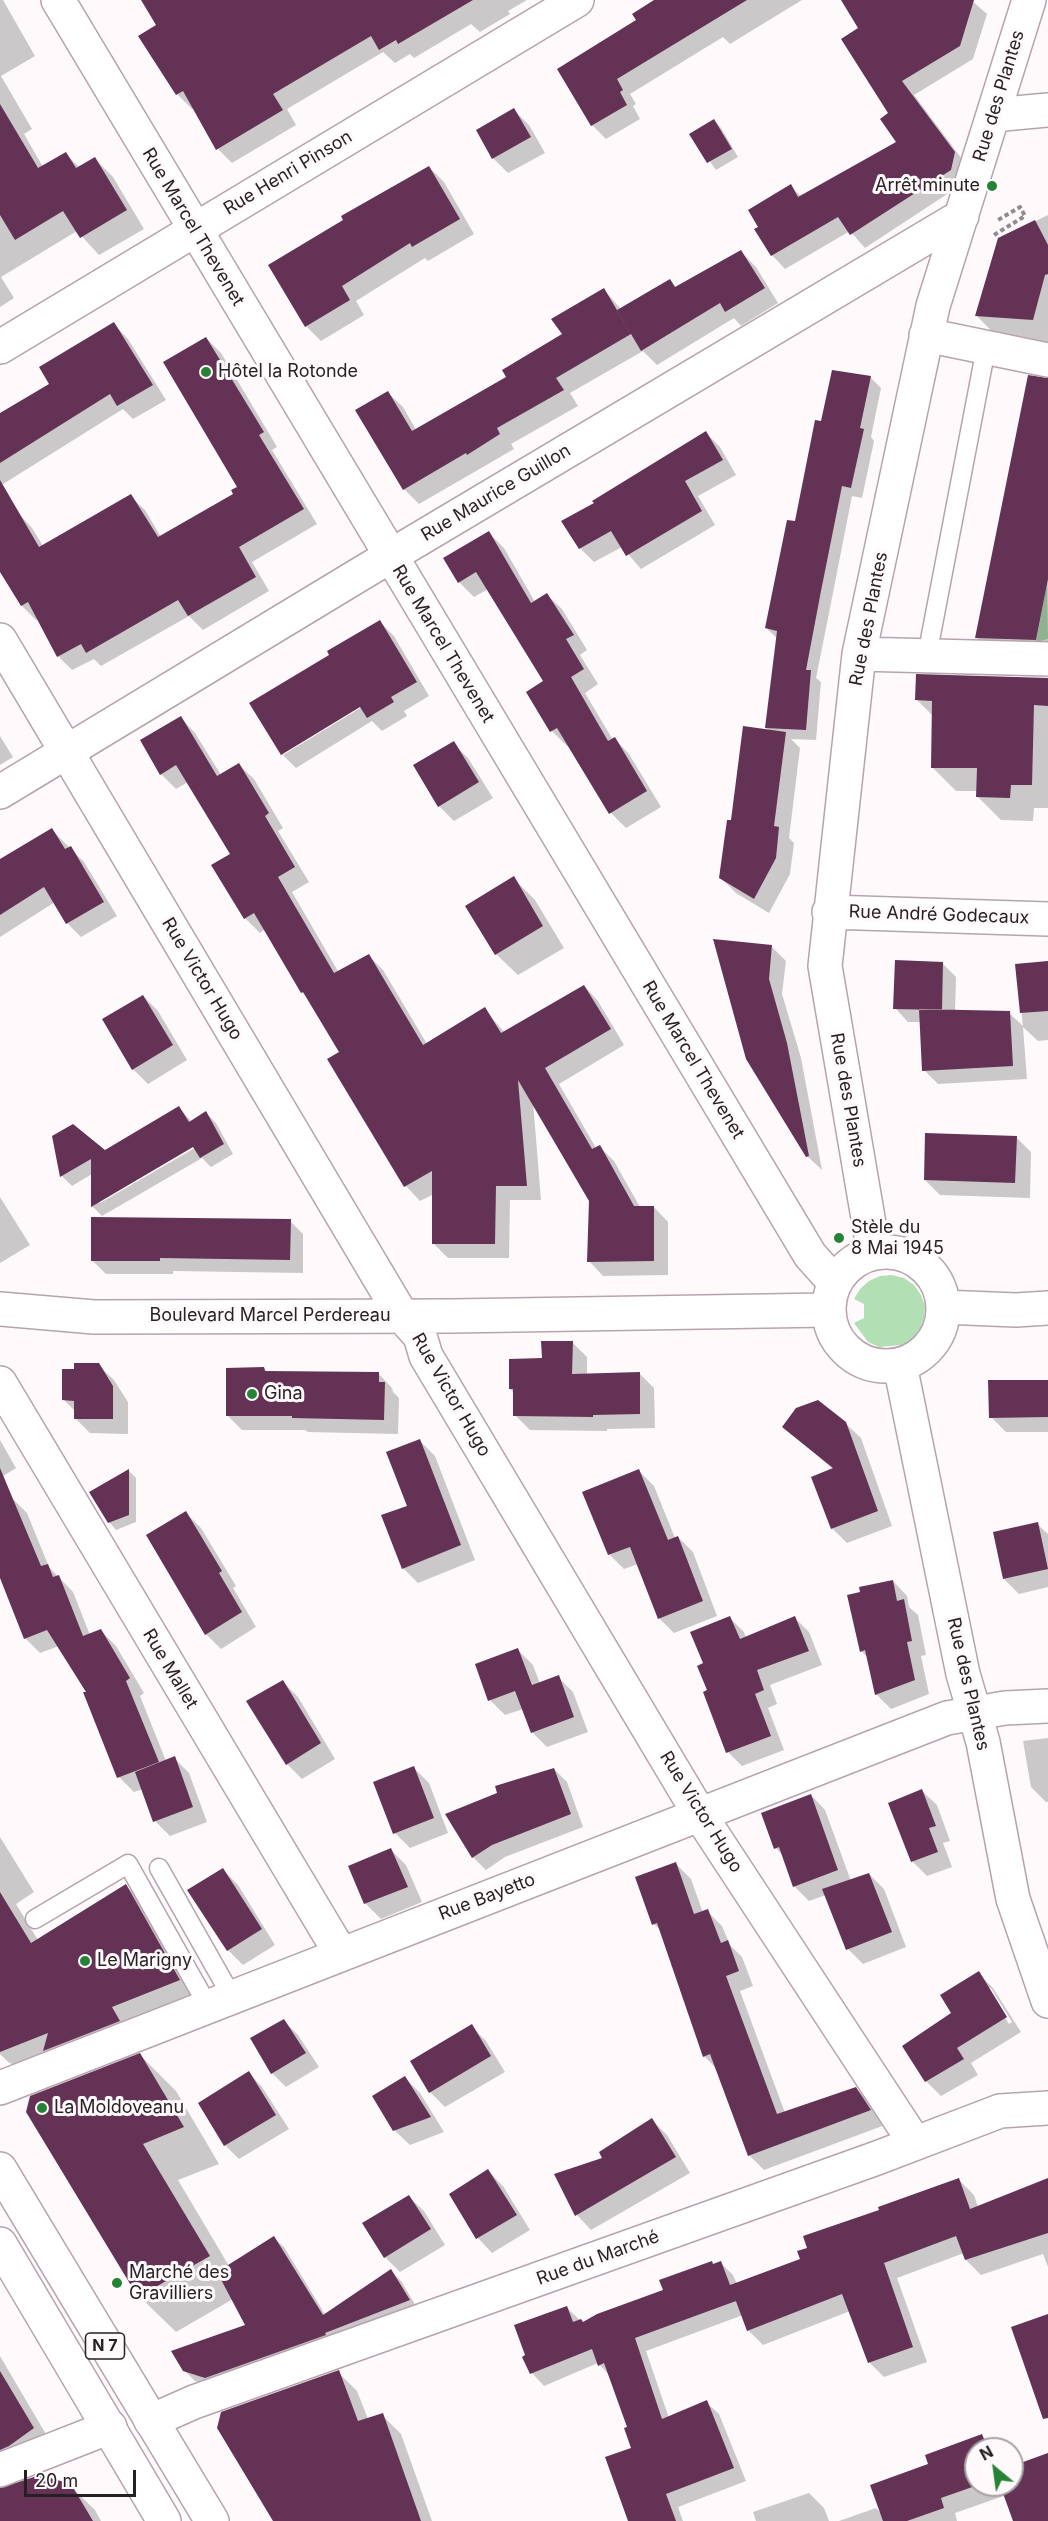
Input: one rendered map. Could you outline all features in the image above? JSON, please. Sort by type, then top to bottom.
[{"type":"street","name":"Rue Marcel Thevenet","points":[[58,0],[810,1255],[832,1296]]},
{"type":"street","name":"Rue Henri Pinson","points":[[0,348],[577,0]]},
{"type":"street","name":"Rue des Plantes","points":[[874,1253],[825,966],[829,912],[859,654],[926,335],[1029,0]]},
{"type":"street","points":[[993,115],[1048,111]]},
{"type":"street","name":"Rue Maurice Guillon","points":[[0,792],[390,556],[962,216]]},
{"type":"street","points":[[926,335],[1048,360]]},
{"type":"street","name":"Rue Victor Hugo","points":[[0,640],[402,1316],[420,1336],[426,1356],[700,1815],[915,2144]]},
{"type":"street","points":[[859,654],[1048,659]]},
{"type":"street","name":"Rue André Godecaux","points":[[829,912],[1048,919]]},
{"type":"street","points":[[891,1252],[908,1256],[922,1264],[933,1276],[941,1291],[943,1308],[941,1327],[932,1344],[917,1357],[900,1365],[882,1366],[866,1363],[851,1354],[839,1342],[832,1327],[832,1296],[852,1264],[874,1253],[891,1252]]},
{"type":"street","name":"Boulevard Marcel Perdereau","points":[[0,1309],[94,1317],[402,1316],[832,1296]]},
{"type":"street","points":[[943,1308],[1016,1310],[1048,1308]]},
{"type":"street","name":"Rue des Plantes","points":[[900,1365],[963,1674],[975,1711],[1013,1899],[1048,2001]]},
{"type":"street","name":"Rue Mallet","points":[[0,1383],[341,1954]]},
{"type":"street","name":"Rue Bayetto","points":[[0,2088],[947,1718],[975,1711],[1048,1706]]},
{"type":"street","name":"Rue du Marché","points":[[151,2421],[194,2402],[915,2144],[1000,2111],[1048,2108]]},
{"type":"street","name":"N 7","points":[[0,2169],[212,2521]]},
{"type":"street","name":"N 7","points":[[0,2244],[164,2521]]},
{"type":"street","points":[[0,2470],[110,2427]]},
{"type":"lane","points":[[930,640],[986,348]]},
{"type":"lane","points":[[34,1919],[128,1864],[220,2002]]},
{"type":"lane","points":[[159,1868],[220,2002]]},
{"type":"path","points":[[991,246],[994,234],[1025,216],[1020,207],[995,221]]},
{"type":"green space","points":[[1047,584],[1048,639],[1036,642]]},
{"type":"green space","points":[[892,1275],[904,1278],[914,1285],[925,1306],[924,1318],[913,1338],[902,1345],[879,1347],[868,1342],[854,1323],[864,1318],[864,1304],[854,1299],[869,1281],[880,1276]]},
{"type":"building","points":[[141,0],[473,0],[398,44],[396,40],[379,50],[371,36],[273,94],[283,110],[216,150],[183,91],[176,95],[138,36],[156,25]]},
{"type":"building","points":[[654,0],[747,0],[617,79],[623,90],[620,92],[627,105],[591,126],[557,69],[636,20],[632,14]]},
{"type":"building","points":[[841,0],[974,0],[960,46],[902,81],[955,152],[951,170],[850,235],[838,217],[771,256],[754,229],[758,227],[748,210],[791,184],[798,197],[896,142],[880,119],[888,113],[841,39],[858,28]]},
{"type":"building","points":[[0,104],[38,168],[66,152],[76,168],[95,157],[127,210],[80,238],[63,211],[15,240],[0,215]]},
{"type":"building","points":[[514,108],[531,137],[492,159],[476,130]]},
{"type":"building","points":[[714,119],[732,149],[707,163],[689,134]]},
{"type":"building","points":[[429,166],[460,219],[412,247],[410,243],[342,286],[350,300],[305,327],[268,265],[343,220],[341,216]]},
{"type":"building","points":[[1035,220],[1048,245],[1048,274],[1045,275],[1033,320],[975,316],[998,238]]},
{"type":"building","points":[[741,250],[765,288],[725,312],[720,303],[641,351],[617,310],[670,279],[675,287]]},
{"type":"building","points":[[604,288],[631,334],[556,378],[564,390],[497,428],[500,434],[403,490],[355,410],[388,391],[412,431],[506,377],[502,370],[562,334],[551,319]]},
{"type":"building","points":[[114,322],[153,385],[117,406],[110,394],[0,463],[0,413],[49,384],[39,367]]},
{"type":"building","points":[[206,337],[264,432],[259,435],[304,509],[239,547],[256,577],[188,616],[178,600],[86,653],[81,644],[57,657],[28,602],[21,606],[0,572],[0,480],[39,547],[131,494],[158,537],[233,494],[231,490],[237,487],[163,362]]},
{"type":"building","points":[[832,370],[871,376],[860,428],[864,429],[851,488],[842,486],[821,591],[806,670],[811,670],[806,730],[765,728],[777,631],[765,628],[787,520],[795,521],[815,420],[821,421]]},
{"type":"building","points":[[1028,375],[1048,378],[1048,579],[1036,640],[975,638]]},
{"type":"building","points":[[706,431],[723,460],[685,481],[702,511],[626,556],[611,531],[579,549],[561,521],[594,503],[592,501]]},
{"type":"building","points":[[489,531],[531,603],[547,593],[574,635],[566,639],[584,669],[571,677],[608,741],[615,737],[647,791],[609,814],[557,728],[550,732],[526,692],[543,681],[476,572],[458,583],[443,558]]},
{"type":"building","points":[[380,620],[417,682],[391,697],[394,702],[367,718],[360,707],[281,755],[249,703],[329,655],[327,651]]},
{"type":"building","points":[[916,674],[1048,678],[1048,706],[1034,705],[1032,785],[1011,785],[1010,798],[976,797],[977,768],[931,768],[932,701],[915,700]]},
{"type":"building","points":[[181,716],[217,776],[239,763],[269,813],[265,816],[295,867],[278,877],[334,973],[369,954],[423,1045],[485,1007],[501,1033],[584,985],[611,1029],[545,1068],[592,1149],[600,1145],[634,1206],[654,1206],[654,1261],[587,1262],[589,1201],[518,1080],[527,1186],[496,1186],[495,1244],[432,1244],[432,1171],[404,1187],[327,1059],[339,1052],[254,913],[244,919],[211,865],[230,854],[176,765],[160,775],[140,740]]},
{"type":"building","points":[[743,726],[786,732],[774,826],[779,827],[776,858],[754,899],[719,878],[727,820],[731,820]]},
{"type":"building","points":[[454,741],[479,782],[438,807],[413,765]]},
{"type":"building","points":[[52,828],[65,849],[71,846],[104,902],[66,924],[44,887],[0,915],[0,859]]},
{"type":"building","points":[[514,876],[543,926],[495,955],[465,906]]},
{"type":"building","points":[[713,939],[772,945],[769,979],[787,1043],[809,1156],[806,1157],[746,1059]]},
{"type":"building","points":[[895,960],[943,962],[942,1010],[893,1009]]},
{"type":"building","points":[[1048,961],[1048,1011],[1020,1013],[1015,964]]},
{"type":"building","points":[[143,995],[173,1045],[132,1070],[102,1019]]},
{"type":"building","points":[[919,1009],[1010,1011],[1013,1066],[922,1071]]},
{"type":"building","points":[[179,1106],[189,1122],[206,1111],[224,1144],[200,1158],[193,1147],[91,1207],[91,1159],[60,1177],[52,1136],[73,1124],[105,1150]]},
{"type":"building","points":[[925,1133],[1017,1136],[1015,1183],[924,1180]]},
{"type":"building","points":[[91,1217],[291,1219],[290,1260],[160,1258],[160,1261],[91,1261]]},
{"type":"building","points":[[541,1341],[573,1341],[572,1374],[640,1372],[640,1414],[593,1415],[593,1417],[513,1416],[513,1389],[509,1389],[509,1359],[542,1358]]},
{"type":"building","points":[[74,1363],[99,1363],[113,1386],[113,1419],[74,1419],[74,1401],[62,1400],[62,1369],[74,1369]]},
{"type":"building","points":[[264,1367],[265,1371],[379,1372],[379,1382],[385,1382],[384,1420],[226,1416],[226,1368]]},
{"type":"building","points":[[988,1380],[1048,1380],[1048,1417],[989,1418]]},
{"type":"building","points":[[818,1400],[846,1422],[878,1511],[831,1529],[811,1477],[833,1468],[782,1427],[796,1408]]},
{"type":"building","points":[[420,1439],[461,1545],[402,1569],[381,1515],[407,1506],[386,1452]]},
{"type":"building","points":[[0,1468],[41,1566],[48,1564],[53,1577],[59,1575],[83,1636],[101,1629],[130,1678],[126,1681],[159,1762],[117,1778],[83,1692],[86,1692],[47,1630],[24,1639],[0,1578]]},
{"type":"building","points":[[129,1469],[129,1515],[108,1523],[89,1492]]},
{"type":"building","points":[[639,1469],[668,1540],[678,1536],[703,1601],[658,1619],[630,1547],[608,1555],[582,1492]]},
{"type":"building","points":[[186,1511],[222,1571],[219,1573],[242,1612],[205,1635],[146,1535]]},
{"type":"building","points":[[1038,1522],[1048,1569],[1003,1579],[993,1532]]},
{"type":"building","points":[[893,1580],[897,1601],[904,1599],[912,1641],[907,1642],[915,1680],[875,1695],[865,1650],[860,1652],[847,1595],[860,1592],[859,1587]]},
{"type":"building","points":[[730,1616],[740,1639],[795,1616],[809,1651],[757,1670],[764,1690],[755,1694],[771,1736],[726,1753],[703,1692],[707,1690],[697,1666],[703,1663],[690,1632]]},
{"type":"building","points":[[518,1648],[532,1685],[559,1675],[574,1717],[531,1733],[515,1691],[488,1701],[475,1664]]},
{"type":"building","points":[[283,1680],[321,1743],[286,1765],[246,1701]]},
{"type":"building","points":[[175,1756],[193,1807],[153,1822],[135,1772]]},
{"type":"building","points":[[414,1766],[434,1818],[393,1834],[373,1782]]},
{"type":"building","points":[[554,1768],[571,1814],[492,1845],[472,1858],[445,1814],[497,1793],[495,1786]]},
{"type":"building","points":[[922,1789],[936,1826],[929,1828],[938,1852],[911,1862],[888,1803]]},
{"type":"building","points":[[811,1794],[838,1870],[793,1887],[779,1847],[774,1849],[761,1813]]},
{"type":"building","points":[[391,1848],[408,1887],[364,1904],[348,1866]]},
{"type":"building","points":[[676,1862],[694,1914],[708,1909],[721,1943],[728,1940],[739,1971],[726,1976],[777,2114],[856,2087],[871,2110],[748,2156],[710,2054],[703,2057],[657,1923],[652,1925],[635,1877]]},
{"type":"building","points":[[223,1868],[262,1929],[227,1951],[187,1890]]},
{"type":"building","points":[[869,1873],[892,1932],[846,1950],[822,1889]]},
{"type":"building","name":"Le Marigny","points":[[126,1884],[180,1980],[112,2007],[120,2021],[43,2051],[48,2033],[0,2052],[0,1892],[31,1943]]},
{"type":"building","points":[[979,1971],[1007,2017],[957,2048],[964,2059],[925,2082],[902,2046],[951,2013],[940,1995]]},
{"type":"building","points":[[284,2019],[306,2053],[271,2074],[250,2038]]},
{"type":"building","points":[[472,2024],[491,2056],[429,2093],[410,2061]]},
{"type":"building","points":[[140,2053],[184,2127],[143,2144],[210,2256],[138,2297],[26,2112],[30,2096]]},
{"type":"building","points":[[249,2071],[276,2115],[224,2146],[198,2103]]},
{"type":"building","points":[[405,2076],[431,2117],[393,2131],[372,2096]]},
{"type":"building","points":[[652,2118],[676,2157],[575,2216],[554,2174],[602,2158],[599,2152]]},
{"type":"building","points":[[488,2169],[517,2215],[476,2239],[449,2194]]},
{"type":"building","points":[[959,2178],[970,2209],[1048,2178],[1048,2233],[965,2260],[956,2236],[884,2263],[913,2347],[868,2363],[842,2294],[747,2331],[730,2285],[800,2259],[797,2251],[807,2248],[803,2236],[879,2210],[878,2207]]},
{"type":"building","points":[[409,2195],[431,2229],[384,2258],[362,2223]]},
{"type":"building","points":[[274,2236],[323,2315],[391,2269],[410,2300],[325,2333],[326,2335],[205,2378],[183,2371],[171,2351],[245,2325],[217,2272]]},
{"type":"building","points":[[712,2261],[713,2264],[721,2261],[736,2301],[635,2338],[662,2419],[707,2400],[734,2468],[666,2494],[676,2521],[628,2521],[605,2457],[631,2448],[624,2428],[627,2427],[604,2363],[598,2366],[592,2349],[530,2374],[522,2357],[525,2355],[514,2325],[567,2306],[573,2322],[581,2319],[583,2322],[597,2314],[663,2290],[659,2280]]},
{"type":"building","points":[[1048,2314],[1048,2418],[1043,2419],[1011,2327]]},
{"type":"building","points":[[339,2370],[358,2421],[383,2413],[421,2521],[273,2521],[217,2428],[221,2412]]},
{"type":"building","points":[[0,2371],[34,2428],[0,2450]]},
{"type":"building","points":[[964,2441],[964,2490],[941,2498],[944,2508],[907,2521],[883,2521],[870,2485],[928,2464],[925,2455]]},
{"type":"building","points":[[1048,2453],[1048,2521],[1013,2521],[1004,2497],[1024,2497],[1024,2462]]},
{"type":"building","points":[[40,2475],[71,2484],[93,2521],[0,2521],[0,2488]]},
{"type":"place","name":"Arrêt minute","points":[[992,186]]},
{"type":"place","name":"Hôtel la Rotonde","points":[[206,372]]},
{"type":"place","name":"Stèle du 8 Mai 1945","points":[[839,1238]]},
{"type":"place","name":"Gina","points":[[252,1394]]},
{"type":"place","name":"Le Marigny","points":[[85,1961]]},
{"type":"place","name":"La Moldoveanu","points":[[42,2108]]},
{"type":"place","name":"Marché des Gravilliers","points":[[117,2283]]}]
